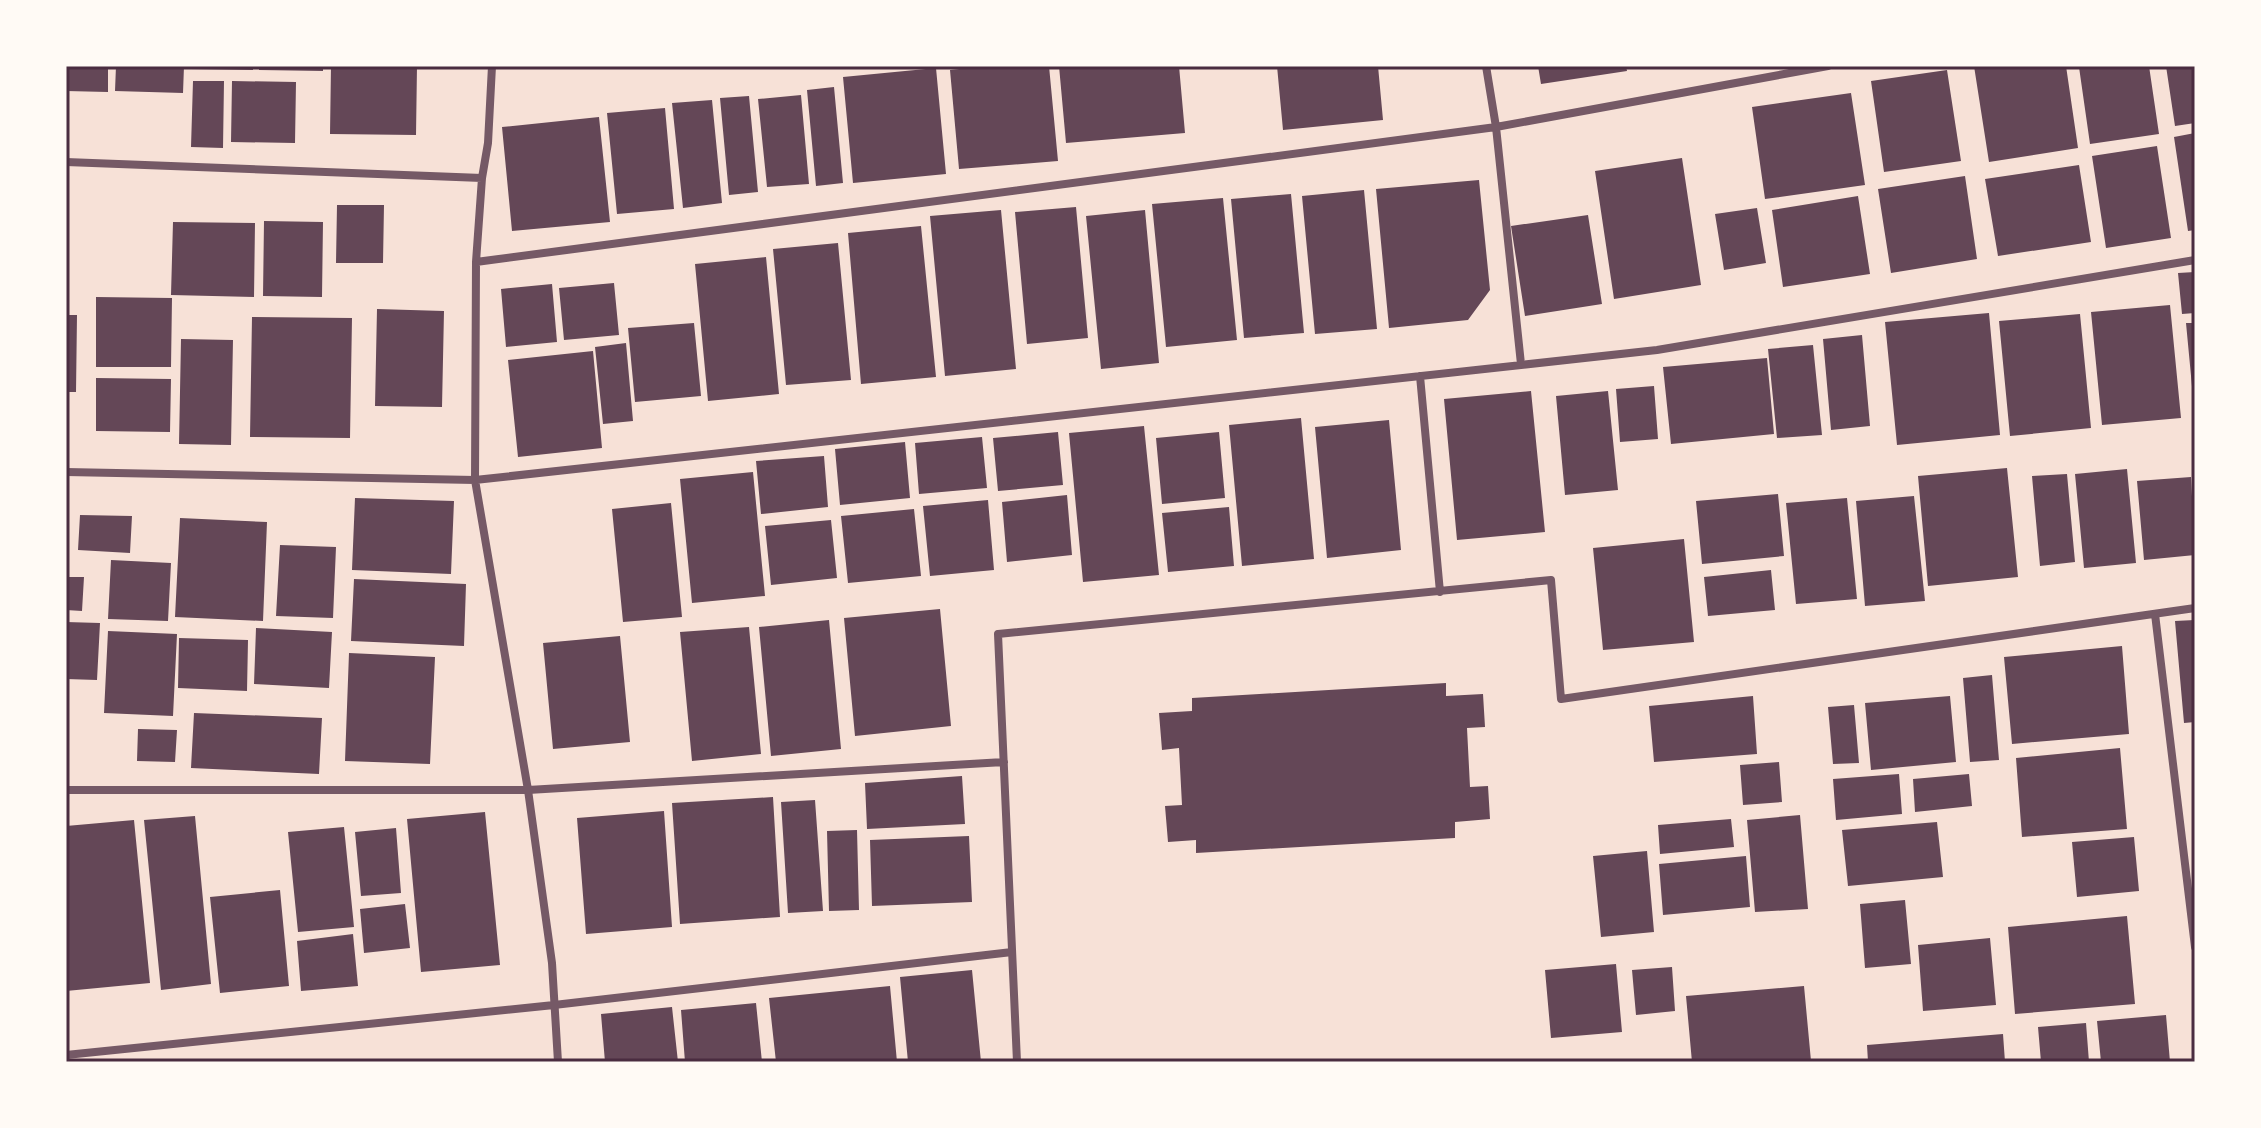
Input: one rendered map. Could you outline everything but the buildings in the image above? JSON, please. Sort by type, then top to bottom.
[{"type":"street","points":[[492,66],[476,262],[475,480],[528,790],[552,963],[558,1062]]},
{"type":"street","points":[[1486,66],[1496,127],[1521,364]]},
{"type":"street","points":[[476,262],[1496,127],[1828,66]]},
{"type":"street","points":[[66,162],[482,178]]},
{"type":"street","points":[[66,472],[475,480],[1657,350],[2195,260]]},
{"type":"street","points":[[1420,376],[1440,592]]},
{"type":"street","points":[[1017,1062],[998,634],[1551,580],[1561,699],[2195,608]]},
{"type":"street","points":[[2155,614],[2195,947]]},
{"type":"street","points":[[66,790],[528,790],[1004,762]]},
{"type":"street","points":[[66,1055],[554,1005],[1012,952]]}]
